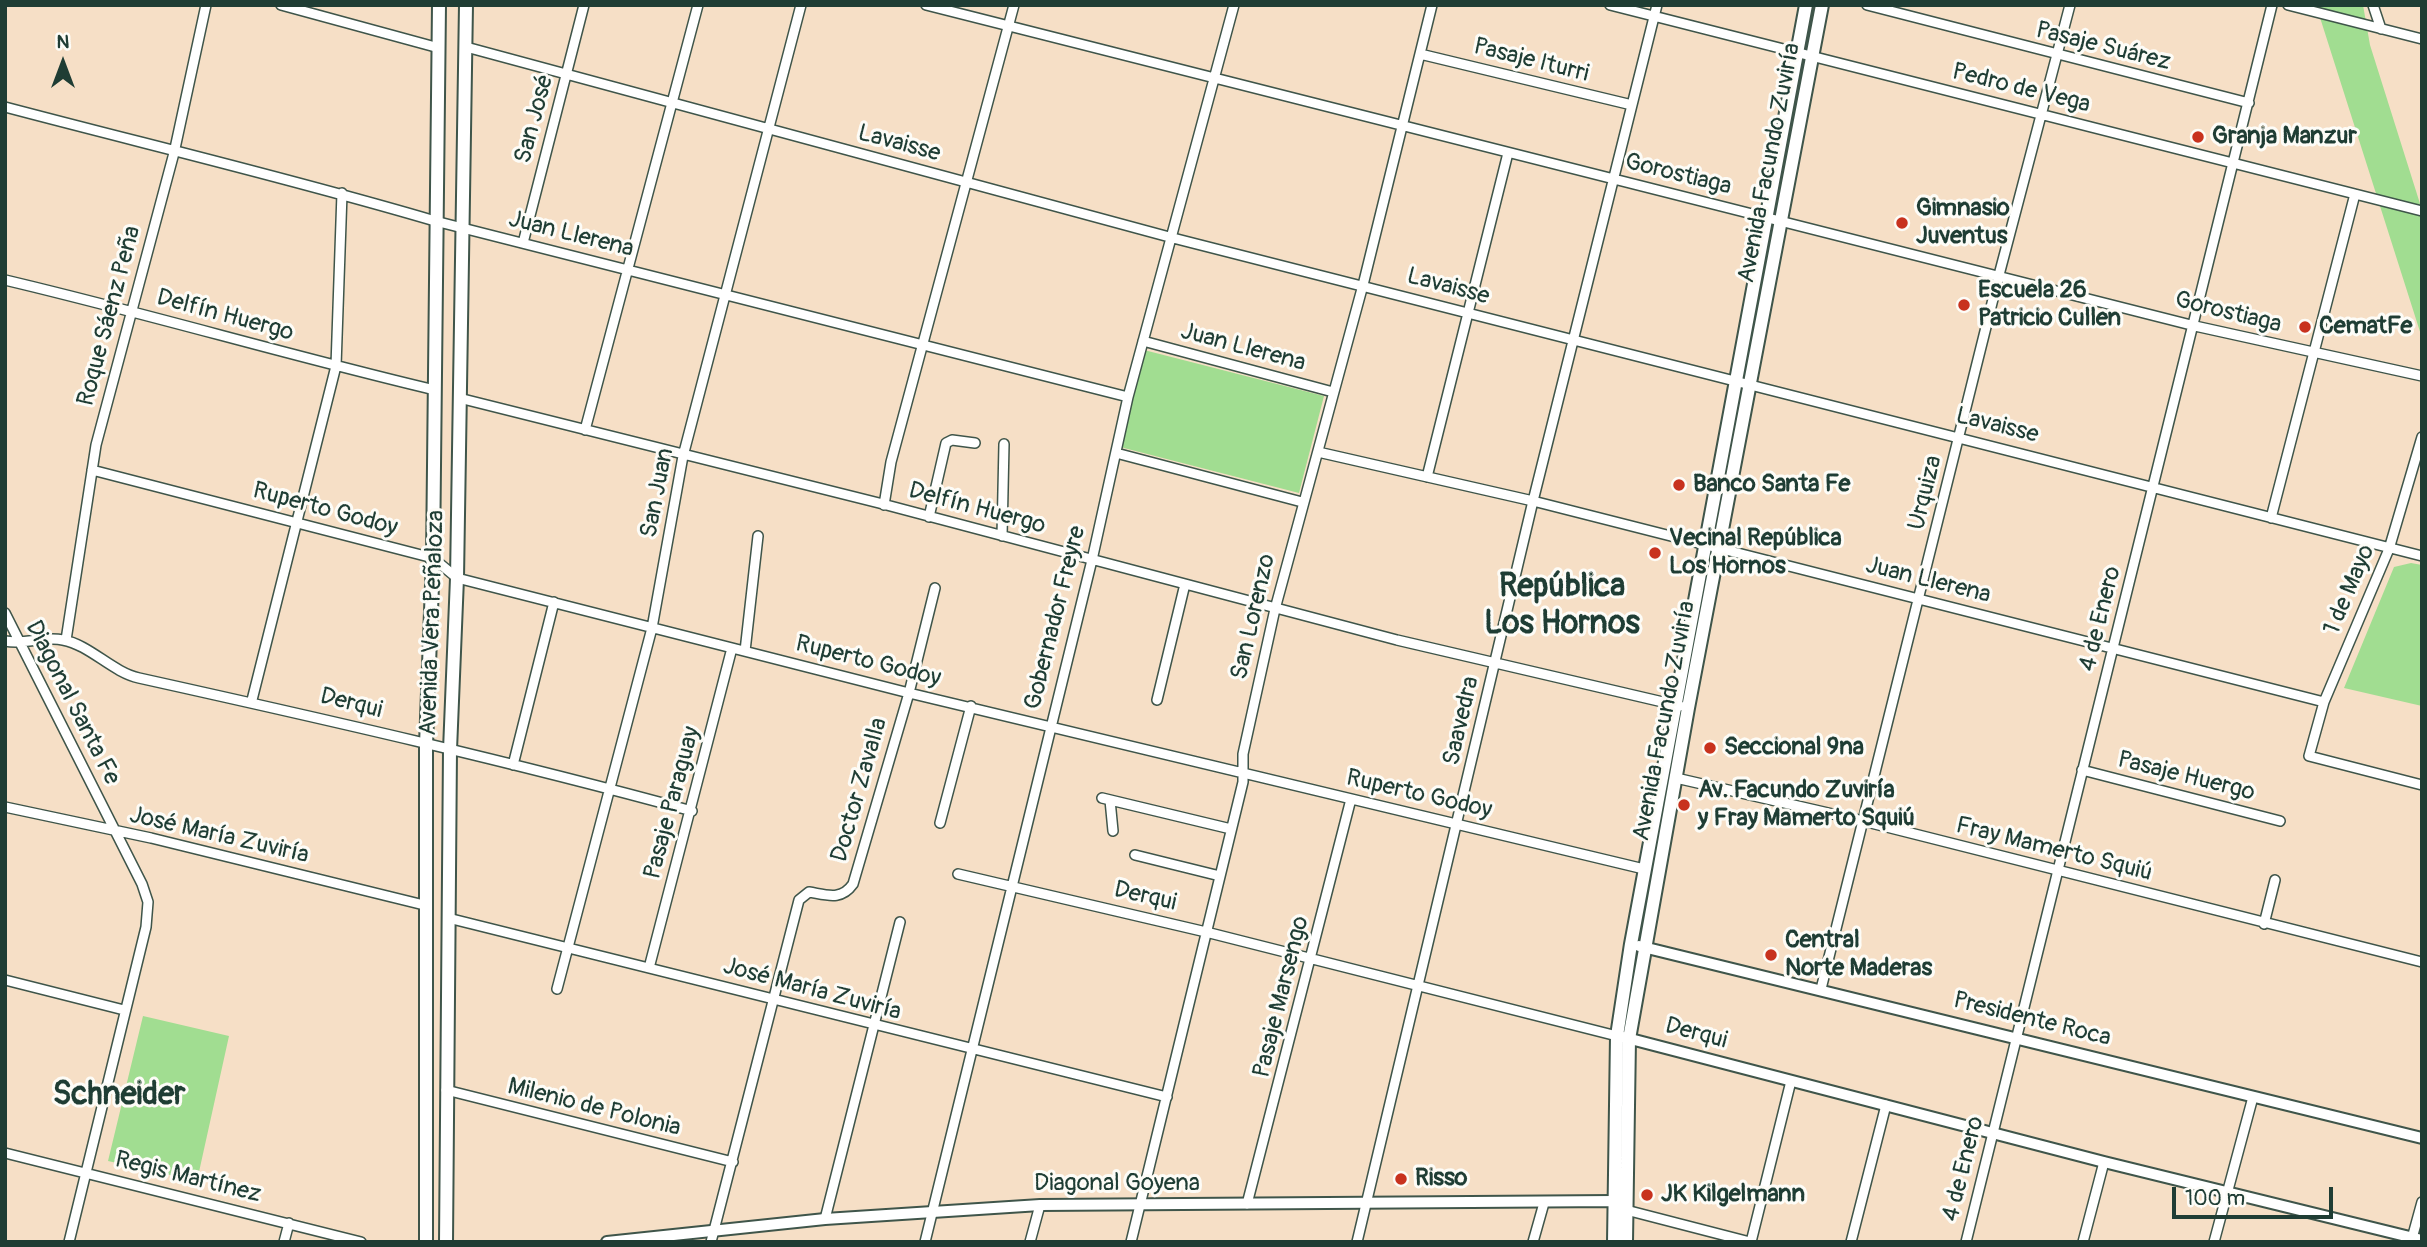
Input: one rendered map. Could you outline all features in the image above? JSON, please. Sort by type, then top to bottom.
[{"type":"main road","name":"Avenida Vera Peñaloza","points":[[426,1242],[424,905],[426,745],[433,558],[439,5]]},
{"type":"main road","name":"Avenida Vera Peñaloza","points":[[446,1242],[450,750],[457,578],[466,5]]},
{"type":"main road","name":"Avenida Facundo Zuviría","points":[[1774,218],[1806,5]]},
{"type":"main road","name":"Avenida Facundo Zuviría","points":[[1637,946],[1676,778],[1713,547],[1774,218],[1822,5]]},
{"type":"main road","name":"Avenida Facundo Zuviría","points":[[1614,1242],[1623,1037],[1637,946],[1644,869],[1674,705],[1713,547]]},
{"type":"main road","name":"Avenida Facundo Zuviría","points":[[1623,1037],[1626,1242]]},
{"type":"street","name":"Roque Sáenz Peña","points":[[66,640],[92,470],[130,309],[174,153],[206,5]]},
{"type":"street","points":[[281,5],[439,48]]},
{"type":"street","name":"San José","points":[[523,243],[584,5]]},
{"type":"street","points":[[585,430],[698,5]]},
{"type":"street","name":"San Juan","points":[[558,989],[652,628],[683,456],[801,5]]},
{"type":"street","name":"Gorostiaga","points":[[926,5],[2195,326],[2422,376]]},
{"type":"street","points":[[884,505],[891,462],[925,346],[1013,5]]},
{"type":"street","name":"Gobernador Freyre","points":[[925,1242],[973,1051],[1049,724],[1092,560],[1128,397],[1234,5]]},
{"type":"street","name":"San Lorenzo","points":[[1131,1242],[1231,829],[1243,754],[1275,609],[1363,285],[1433,5]]},
{"type":"street","name":"Pedro de Vega","points":[[1610,5],[2422,211]]},
{"type":"street","name":"Saavedra","points":[[1357,1242],[1533,501],[1657,5]]},
{"type":"street","name":"Pasaje Suárez","points":[[1867,5],[2249,103]]},
{"type":"street","name":"Urquiza","points":[[1821,989],[1999,275],[2070,5]]},
{"type":"street","name":"4 de Enero","points":[[1966,1242],[2056,870],[2195,326],[2272,5]]},
{"type":"street","points":[[2373,5],[2381,29]]},
{"type":"street","points":[[2294,6],[2422,39]]},
{"type":"street","name":"Lavaisse","points":[[466,47],[1173,238],[1960,436],[2422,556]]},
{"type":"street","name":"Pasaje Iturri","points":[[1420,54],[1632,105]]},
{"type":"street","name":"Juan Llerena","points":[[5,107],[174,153],[342,194],[461,228],[1128,397]]},
{"type":"street","points":[[1427,477],[1508,153]]},
{"type":"street","points":[[252,700],[336,366],[342,194]]},
{"type":"street","points":[[2272,518],[2355,194]]},
{"type":"street","name":"Delfín Huergo","points":[[5,280],[130,309],[336,366],[435,390]]},
{"type":"street","name":"Juan Llerena","points":[[1143,341],[1333,392]]},
{"type":"street","name":"Delfín Huergo","points":[[459,398],[884,505],[1275,609],[1688,708]]},
{"type":"street","name":"1 de Mayo","points":[[2422,437],[2389,549],[2324,702],[2309,756],[2422,785]]},
{"type":"street","points":[[929,517],[946,443],[952,440],[975,443]]},
{"type":"street","points":[[1002,536],[1004,444]]},
{"type":"street","name":"Juan Llerena","points":[[1318,452],[1533,501],[2324,702]]},
{"type":"street","points":[[1116,453],[1302,502]]},
{"type":"street","name":"Ruperto Godoy","points":[[92,470],[433,558],[457,578],[909,693],[1049,724],[1644,869]]},
{"type":"street","points":[[746,651],[758,536]]},
{"type":"street","points":[[1157,700],[1185,584]]},
{"type":"street","name":"Doctor Zavalla","points":[[712,1236],[733,1162],[771,998],[803,894],[808,892],[836,897],[847,893],[853,884],[909,693],[935,588]]},
{"type":"street","points":[[513,765],[554,602]]},
{"type":"street","name":"Diagonal Santa Fe","points":[[5,613],[142,884],[148,902],[148,918],[69,1242]]},
{"type":"street","points":[[5,641],[20,644],[50,639],[66,640]]},
{"type":"street","name":"Derqui","points":[[66,640],[134,677],[252,700],[692,811]]},
{"type":"street","name":"Pasaje Paraguay","points":[[649,968],[692,811],[732,648]]},
{"type":"street","points":[[940,823],[971,706]]},
{"type":"street","name":"Pasaje Huergo","points":[[2082,770],[2280,821]]},
{"type":"street","name":"Fray Mamerto Squiú","points":[[1676,778],[1863,821],[2422,962]]},
{"type":"street","points":[[1113,831],[1106,799],[1231,829]]},
{"type":"street","name":"Pasaje Marsengo","points":[[1248,1205],[1351,799]]},
{"type":"street","name":"José María Zuviría","points":[[5,807],[424,905]]},
{"type":"street","points":[[1135,855],[1220,876]]},
{"type":"street","name":"Derqui","points":[[958,874],[1206,932],[2415,1239]]},
{"type":"street","points":[[2264,924],[2275,880]]},
{"type":"street","name":"José María Zuviría","points":[[448,918],[973,1051],[1167,1097]]},
{"type":"street","points":[[825,1219],[900,922]]},
{"type":"street","name":"Presidente Roca","points":[[1637,946],[2422,1138]]},
{"type":"street","points":[[5,980],[124,1010]]},
{"type":"street","points":[[1614,1202],[1626,1210],[1751,1242],[1791,1081]]},
{"type":"street","name":"Milenio de Polonia","points":[[446,1090],[733,1162]]},
{"type":"street","points":[[2214,1242],[2253,1097]]},
{"type":"street","points":[[1851,1242],[1886,1105]]},
{"type":"street","name":"Regis Martínez","points":[[5,1153],[361,1242]]},
{"type":"street","points":[[2083,1242],[2104,1162]]},
{"type":"street","name":"Diagonal Goyena","points":[[607,1242],[712,1236],[825,1219],[1040,1205],[1614,1202]]},
{"type":"street","points":[[2415,1239],[2422,1202]]},
{"type":"street","points":[[1533,1242],[1544,1203]]},
{"type":"street","points":[[1030,1242],[1040,1205]]},
{"type":"street","points":[[284,1242],[289,1223]]},
{"type":"green space","points":[[2316,5],[2363,5],[2370,45],[2422,210],[2422,338]]},
{"type":"green space","points":[[1144,350],[1324,396],[1299,493],[1120,447]]},
{"type":"green space","points":[[2411,563],[2422,565],[2422,706],[2344,688],[2394,567]]},
{"type":"green space","points":[[143,1016],[229,1036],[197,1181],[108,1161]]},
{"type":"place","name":"Granja Manzur","points":[[2198,137]]},
{"type":"place","name":"Gimnasio Juventus","points":[[1902,223]]},
{"type":"place","name":"Escuela 26 Patricio Cullen","points":[[1964,305]]},
{"type":"place","name":"CematFe","points":[[2305,327]]},
{"type":"place","name":"Banco Santa Fe","points":[[1679,485]]},
{"type":"place","name":"Vecinal República Los Hornos","points":[[1655,553]]},
{"type":"place","name":"Seccional 9na","points":[[1710,748]]},
{"type":"place","name":"Av. Facundo Zuviría y Fray Mamerto Squiú","points":[[1684,805]]},
{"type":"place","name":"Central Norte Maderas","points":[[1771,955]]},
{"type":"place","name":"Risso","points":[[1401,1179]]},
{"type":"place","name":"JK Kilgelmann","points":[[1647,1195]]},
{"type":"district","name":"República Los Hornos","points":[[1562,606]]},
{"type":"district","name":"Schneider","points":[[119,1096]]}]
